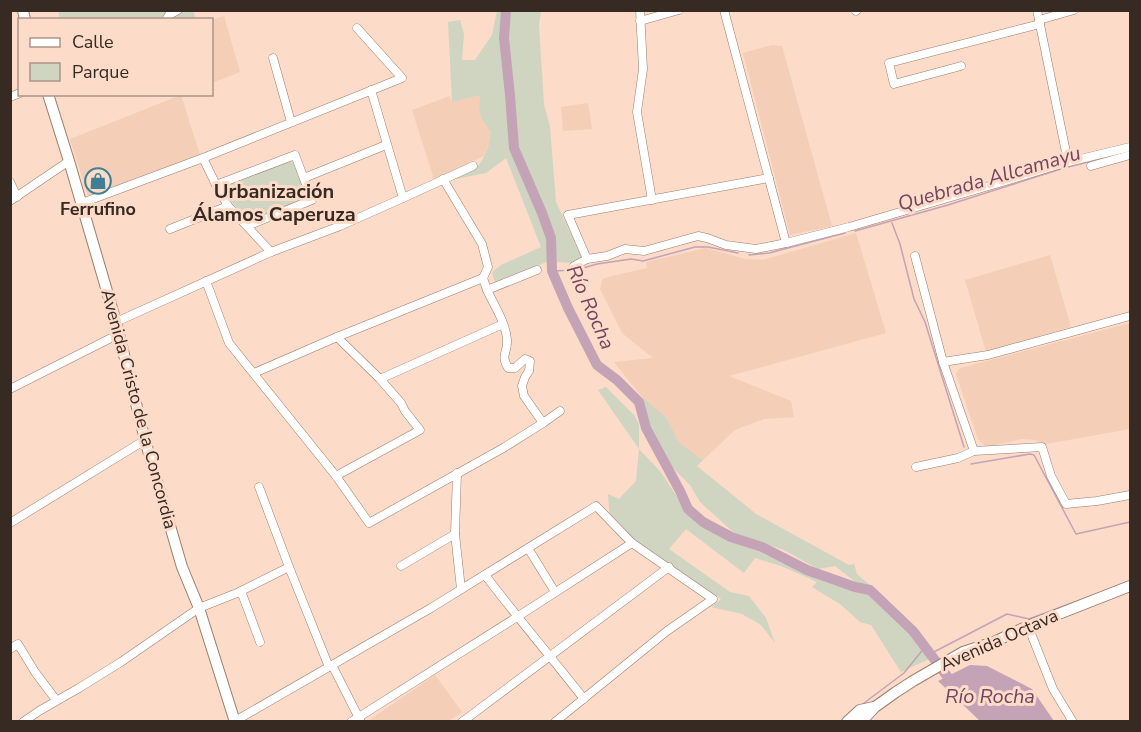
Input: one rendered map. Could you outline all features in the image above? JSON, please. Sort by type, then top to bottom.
[{"type":"main road","name":"Avenida Cristo de la Concordia","points":[[49,96],[116,322],[145,440],[182,567],[199,608],[234,721]]},
{"type":"main road","name":"Avenida Octava","points":[[861,722],[875,707],[913,681],[963,652],[994,642],[1028,626],[1131,586]]},
{"type":"main road","name":"Avenida Octava","points":[[847,722],[860,710],[875,707]]},
{"type":"street","points":[[640,10],[644,69],[637,112],[652,200]]},
{"type":"street","points":[[640,21],[679,10]]},
{"type":"street","points":[[724,10],[786,243]]},
{"type":"street","points":[[1037,10],[1068,162]]},
{"type":"street","points":[[961,66],[894,84],[889,63],[1039,22],[1074,10]]},
{"type":"street","points":[[82,203],[203,158],[402,78],[357,28]]},
{"type":"street","points":[[273,58],[291,122]]},
{"type":"street","points":[[370,90],[403,198]]},
{"type":"street","points":[[304,178],[386,145]]},
{"type":"street","points":[[574,266],[587,259],[607,256],[625,249],[644,251],[698,236],[726,245],[756,249],[786,243],[1068,162],[1131,147]]},
{"type":"street","points":[[216,185],[295,155],[312,200],[247,226]]},
{"type":"street","points":[[1091,166],[1131,155]]},
{"type":"street","points":[[203,158],[228,206],[272,252]]},
{"type":"street","points":[[10,182],[14,199],[69,161]]},
{"type":"street","points":[[116,322],[272,252],[340,226],[472,166]]},
{"type":"street","points":[[587,259],[567,215],[769,178]]},
{"type":"street","points":[[443,179],[482,244],[488,267],[483,278],[507,339],[503,360],[508,368],[515,368],[525,359],[530,361],[529,371],[522,386],[524,396],[543,423]]},
{"type":"street","points":[[170,229],[228,206]]},
{"type":"street","points":[[915,256],[943,362],[974,451]]},
{"type":"street","points":[[487,290],[537,270]]},
{"type":"street","points":[[254,373],[483,278]]},
{"type":"street","points":[[206,281],[229,343],[336,476],[369,523],[505,447],[560,411]]},
{"type":"street","points":[[943,362],[988,355],[1131,316]]},
{"type":"street","points":[[380,380],[503,324]]},
{"type":"street","points":[[10,389],[119,334]]},
{"type":"street","points":[[336,476],[420,430],[401,403],[337,337]]},
{"type":"street","points":[[10,523],[145,440]]},
{"type":"street","points":[[916,467],[958,458],[974,451],[1042,447],[1051,476],[1066,504],[1131,495]]},
{"type":"street","points":[[458,473],[455,534],[461,589]]},
{"type":"street","points":[[259,487],[288,567],[330,666],[359,719]]},
{"type":"street","points":[[234,721],[461,589],[596,506],[632,543],[713,599],[667,631],[555,722]]},
{"type":"street","points":[[401,566],[455,534]]},
{"type":"street","points":[[351,722],[632,543]]},
{"type":"street","points":[[528,548],[555,592]]},
{"type":"street","points":[[23,722],[121,662],[199,608],[241,591],[288,567]]},
{"type":"street","points":[[464,721],[669,567]]},
{"type":"street","points":[[484,575],[584,699]]},
{"type":"street","points":[[241,591],[260,642]]},
{"type":"street","points":[[1028,626],[1053,689],[1073,722]]},
{"type":"street","points":[[10,649],[18,644],[56,700]]},
{"type":"shaded area","points":[[224,16],[240,72],[213,83],[213,20]]},
{"type":"shaded area","points":[[772,45],[782,46],[832,226],[790,235],[743,53]]},
{"type":"shaded area","points":[[480,94],[481,118],[489,128],[490,134],[484,156],[434,179],[412,110],[450,96],[452,102]]},
{"type":"shaded area","points":[[181,96],[200,155],[88,196],[70,139]]},
{"type":"shaded area","points":[[588,103],[592,129],[563,131],[561,107]]},
{"type":"shaded area","points":[[856,233],[886,333],[729,376],[791,401],[794,417],[764,419],[735,430],[703,460],[678,443],[666,417],[642,397],[614,362],[653,358],[622,333],[600,289],[604,278],[647,268],[646,262],[706,248],[745,259],[763,260]]},
{"type":"shaded area","points":[[1050,255],[1071,327],[986,352],[965,280]]},
{"type":"shaded area","points":[[1130,323],[1130,429],[1046,444],[1022,439],[990,446],[984,445],[978,439],[956,374],[960,368]]},
{"type":"shaded area","points":[[435,675],[462,712],[449,721],[368,721]]},
{"type":"green space","points":[[58,11],[193,11],[196,18],[60,18]]},
{"type":"green space","points":[[497,11],[502,11],[499,36],[510,150],[543,225],[547,239],[547,262],[495,282],[492,272],[501,265],[541,247],[506,158],[486,173],[451,180],[472,171],[480,164],[487,150],[490,131],[481,116],[480,95],[452,102],[448,22],[460,20],[464,34],[462,60],[475,60],[492,35]]},
{"type":"green space","points":[[509,11],[541,11],[539,25],[544,104],[550,127],[556,202],[582,258],[572,263],[555,262],[553,235],[516,146],[507,39]]},
{"type":"green space","points":[[290,161],[294,164],[307,196],[304,200],[250,221],[233,204],[225,189],[226,185]]},
{"type":"green space","points":[[606,387],[634,415],[639,424],[639,449],[598,390]]},
{"type":"green space","points":[[642,397],[666,417],[679,443],[703,460],[697,466],[756,514],[849,565],[854,564],[857,574],[870,585],[857,583],[835,566],[818,569],[784,550],[734,533],[700,502],[690,485],[673,468],[651,428]]},
{"type":"green space","points":[[639,449],[660,471],[685,509],[699,525],[729,541],[760,552],[821,580],[855,592],[869,594],[910,634],[929,659],[901,672],[871,625],[860,622],[840,604],[812,587],[817,582],[781,566],[755,558],[744,573],[686,529],[669,549],[730,592],[749,596],[766,618],[775,643],[761,625],[742,614],[711,607],[721,599],[644,548],[610,520],[608,494],[619,499],[636,481]]},
{"type":"water","name":"Río Rocha","points":[[970,665],[987,666],[1032,689],[1054,721],[980,721],[938,681]]},
{"type":"waterway","name":"Río Rocha","points":[[506,10],[504,38],[514,148],[551,238],[552,271],[597,365],[617,380],[639,402],[646,428],[688,509],[703,522],[731,537],[762,547],[807,570],[870,590],[913,631],[956,688]]},
{"type":"waterway","name":"Quebrada Allcamayu","points":[[855,231],[948,205],[1064,168],[1121,154]]},
{"type":"waterway","points":[[892,223],[900,244],[914,299],[925,322],[964,447]]},
{"type":"waterway","name":"Quebrada Allcamayu","points":[[749,255],[769,253],[845,233]]},
{"type":"waterway","name":"Quebrada Allcamayu","points":[[552,271],[576,270],[631,259],[643,261],[695,247],[738,253]]},
{"type":"waterway","points":[[971,464],[1034,455],[1076,534],[1130,522]]},
{"type":"waterway","points":[[930,654],[1007,614],[1029,619],[1096,594]]},
{"type":"waterway","points":[[864,703],[904,673],[925,647]]},
{"type":"place","name":"Ferrufino","points":[[98,181]]},
{"type":"district","name":"Urbanización Álamos Caperuza","points":[[274,202]]}]
